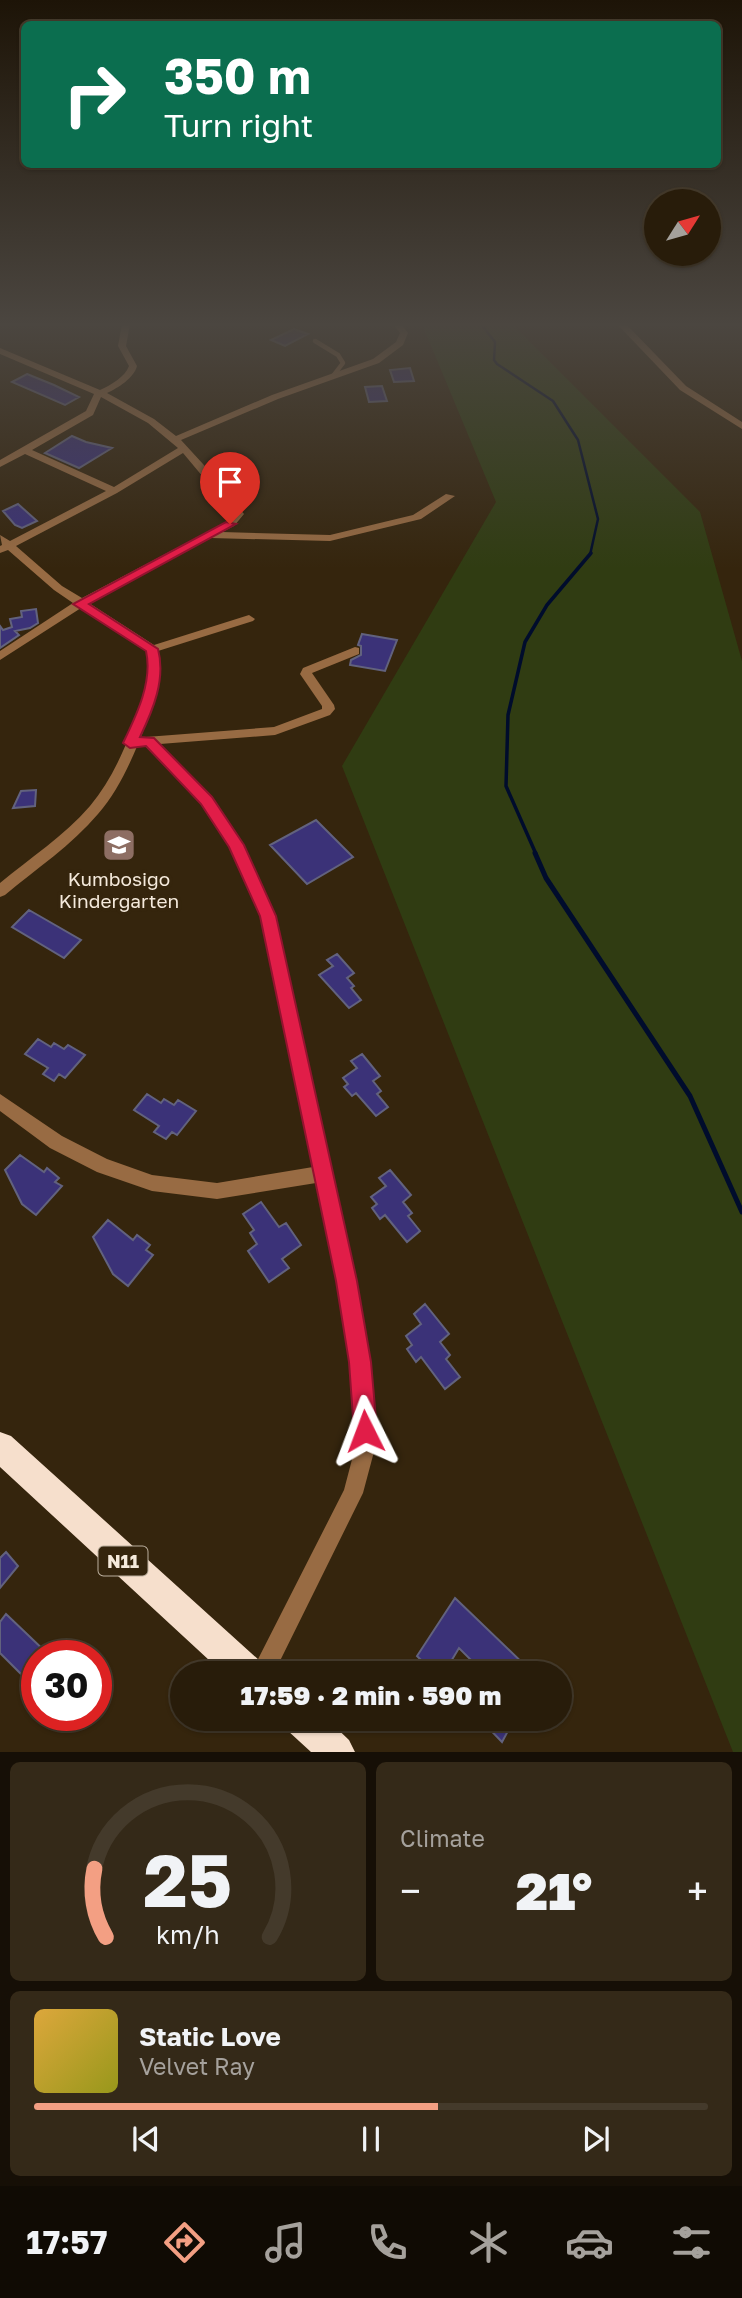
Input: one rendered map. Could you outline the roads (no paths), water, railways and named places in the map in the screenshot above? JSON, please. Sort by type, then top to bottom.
[{"type":"highway","name":"N11","points":[[0,1447],[235,1661]]},
{"type":"highway","points":[[314,1731],[337,1752]]},
{"type":"street","points":[[0,464],[90,413],[93,406]]},
{"type":"street","points":[[0,656],[79,604],[235,521],[239,514],[176,439],[152,421],[122,406]]},
{"type":"street","points":[[176,439],[258,406]]},
{"type":"street","points":[[711,406],[742,426]]},
{"type":"street","points":[[5,548],[114,491],[184,449]]},
{"type":"street","points":[[25,450],[114,491]]},
{"type":"street","points":[[209,535],[330,538],[417,517],[450,496]]},
{"type":"street","points":[[0,538],[5,548],[79,604],[152,649],[155,661],[145,712],[118,773],[95,808],[0,891]]},
{"type":"street","points":[[152,649],[249,620]]},
{"type":"street","points":[[130,743],[275,731],[326,712],[328,705],[306,674],[307,671],[355,651]]},
{"type":"street","points":[[149,741],[206,800],[236,845],[268,916],[346,1281],[360,1362],[365,1448],[353,1493],[268,1661]]},
{"type":"street","points":[[0,1101],[56,1142],[103,1166],[152,1183],[217,1191],[323,1174]]},
{"type":"waterway","points":[[556,406],[578,440],[598,519],[590,554]]},
{"type":"waterway","points":[[536,854],[506,786],[508,715],[525,642],[547,605],[590,554]]},
{"type":"waterway","points":[[535,853],[546,878],[690,1096],[742,1212]]},
{"type":"place","name":"Kumbosigo Kindergarten","points":[[119,845]]}]
